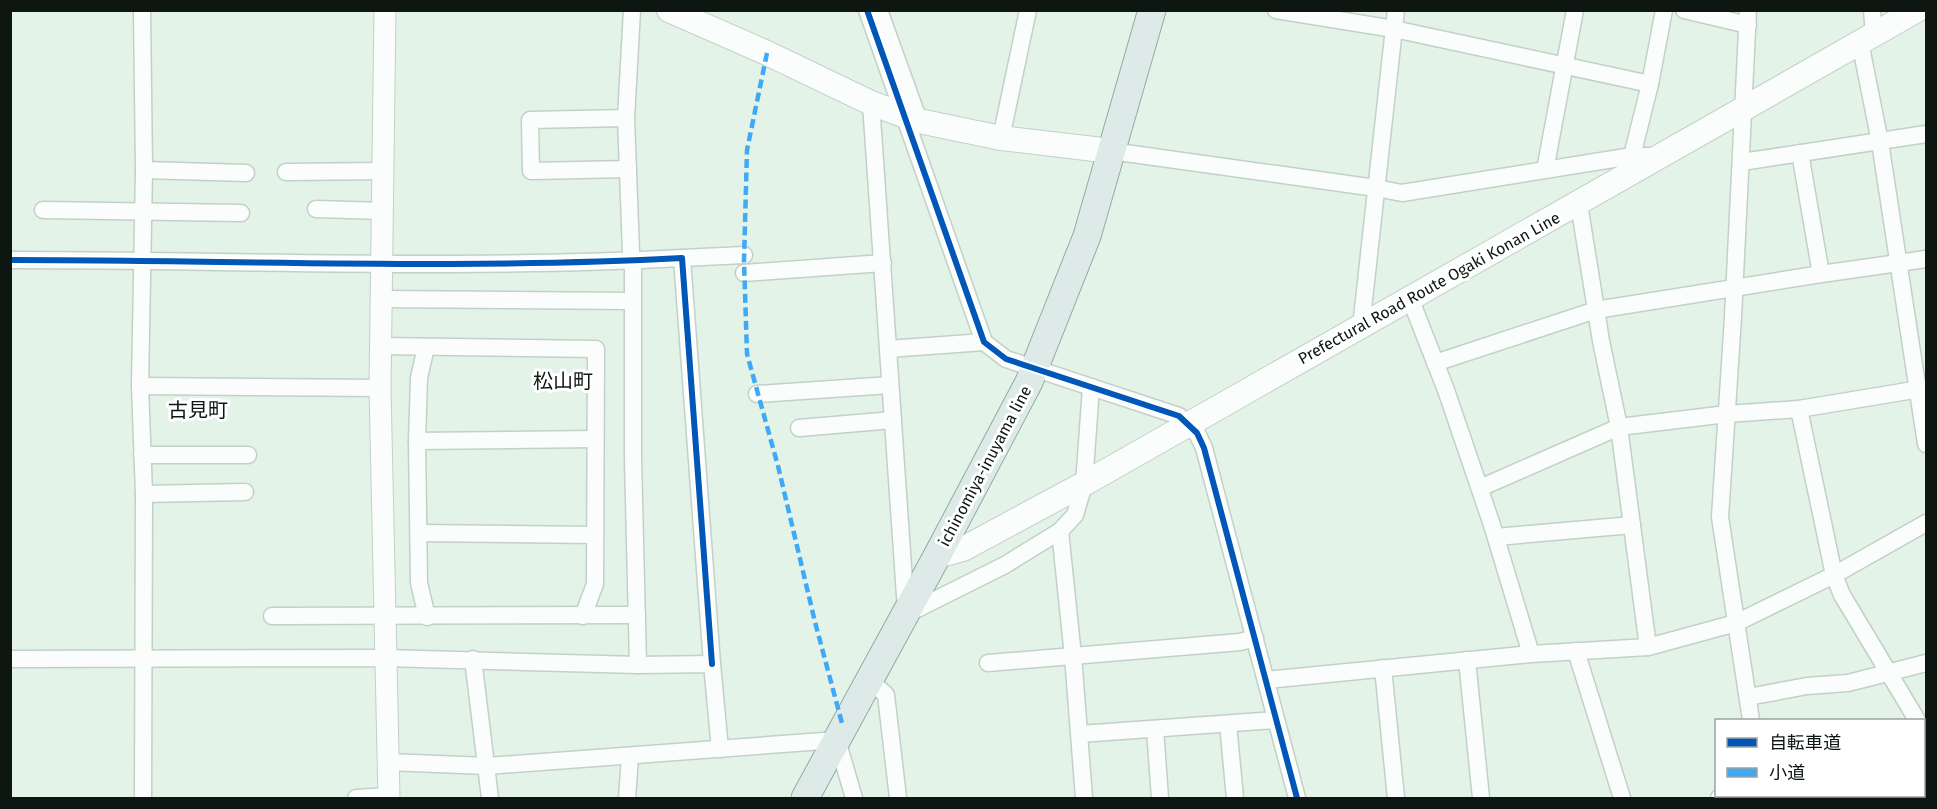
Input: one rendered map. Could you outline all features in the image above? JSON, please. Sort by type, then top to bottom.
[{"type":"main road","points":[[669,10],[767,53],[871,103],[912,118],[1001,138],[1112,150]]},
{"type":"main road","name":"Prefectural Road Route Ogaki Konan Line","points":[[937,556],[963,549],[1084,484],[1917,10]]},
{"type":"main road","name":"ichinomiya-inuyama line","points":[[805,798],[1029,382],[1087,236],[1152,11]]},
{"type":"street","points":[[142,10],[144,171],[140,386],[144,494],[143,798]]},
{"type":"street","points":[[356,798],[389,797],[380,388],[385,10]]},
{"type":"street","points":[[632,10],[626,118],[633,260],[633,459],[638,665]]},
{"type":"street","points":[[1001,138],[1028,10]]},
{"type":"street","points":[[1276,10],[1394,29],[1650,84]]},
{"type":"street","points":[[1361,327],[1396,10]]},
{"type":"street","points":[[1545,170],[1575,10]]},
{"type":"street","points":[[1632,156],[1650,84],[1664,10]]},
{"type":"street","points":[[1684,10],[1748,18],[1735,287],[1720,517],[1751,719]]},
{"type":"street","points":[[1872,10],[1867,39],[1899,263],[1922,389],[1926,444]]},
{"type":"street","points":[[879,20],[984,342],[1006,359],[1179,416],[1197,433],[1203,448],[1297,798]]},
{"type":"street","points":[[871,103],[905,614],[1005,565],[1060,531],[1075,515],[1084,484],[1091,387]]},
{"type":"street","points":[[626,118],[530,120],[531,171],[628,169]]},
{"type":"street","points":[[1742,162],[1926,134]]},
{"type":"street","points":[[1112,150],[1402,193],[1632,156],[1660,156]]},
{"type":"street","points":[[1800,153],[1821,274]]},
{"type":"street","points":[[144,171],[246,173]]},
{"type":"street","points":[[286,172],[383,171]]},
{"type":"street","points":[[1579,204],[1596,310],[1619,426],[1648,647]]},
{"type":"street","points":[[316,209],[383,211]]},
{"type":"street","points":[[43,210],[241,213]]},
{"type":"street","points":[[10,260],[382,264],[633,260],[744,255]]},
{"type":"street","points":[[682,258],[720,749]]},
{"type":"street","points":[[1435,363],[1596,310],[1926,259]]},
{"type":"street","points":[[744,273],[883,263]]},
{"type":"street","points":[[1410,298],[1480,488],[1531,654]]},
{"type":"street","points":[[381,299],[633,301]]},
{"type":"street","points":[[888,349],[984,342]]},
{"type":"street","points":[[380,346],[596,349],[595,584],[583,616]]},
{"type":"street","points":[[426,347],[418,378],[417,441],[419,583],[427,616]]},
{"type":"street","points":[[757,394],[890,385]]},
{"type":"street","points":[[140,386],[380,388]]},
{"type":"street","points":[[1480,488],[1619,426],[1799,409],[1922,389]]},
{"type":"street","points":[[1799,409],[1834,575],[1842,595],[1916,719]]},
{"type":"street","points":[[799,428],[892,420]]},
{"type":"street","points":[[417,441],[596,439]]},
{"type":"street","points":[[142,454],[248,455]]},
{"type":"street","points":[[144,494],[245,492]]},
{"type":"street","points":[[1266,680],[1531,654],[1648,647],[1736,623],[1834,575],[1926,523]]},
{"type":"street","points":[[1496,537],[1632,525]]},
{"type":"street","points":[[1060,531],[1084,798]]},
{"type":"street","points":[[419,533],[595,535]]},
{"type":"street","points":[[272,616],[637,615]]},
{"type":"street","points":[[988,663],[1240,642],[1255,638]]},
{"type":"street","points":[[1576,651],[1622,798]]},
{"type":"street","points":[[10,659],[385,658],[638,665],[712,664]]},
{"type":"street","points":[[473,659],[490,798]]},
{"type":"street","points":[[1467,660],[1481,798]]},
{"type":"street","points":[[1748,697],[1807,686],[1848,683],[1926,663]]},
{"type":"street","points":[[1383,668],[1396,798]]},
{"type":"street","points":[[870,680],[886,695],[898,798]]},
{"type":"street","points":[[1080,734],[1276,720]]},
{"type":"street","points":[[1228,723],[1235,798]]},
{"type":"street","points":[[1155,729],[1160,798]]},
{"type":"street","points":[[388,762],[487,766],[837,740],[854,798]]},
{"type":"street","points":[[627,798],[630,757]]},
{"type":"marked path","points":[[767,53],[747,150],[744,261],[747,354],[778,466],[843,727]]},
{"type":"cycle path","points":[[867,10],[984,342],[1006,359],[1179,416],[1197,433],[1204,448],[1297,798]]},
{"type":"cycle path","points":[[10,260],[430,264],[598,262],[682,258],[712,664]]},
{"type":"district","name":"松山町","points":[[563,381]]},
{"type":"district","name":"古見町","points":[[198,410]]}]
